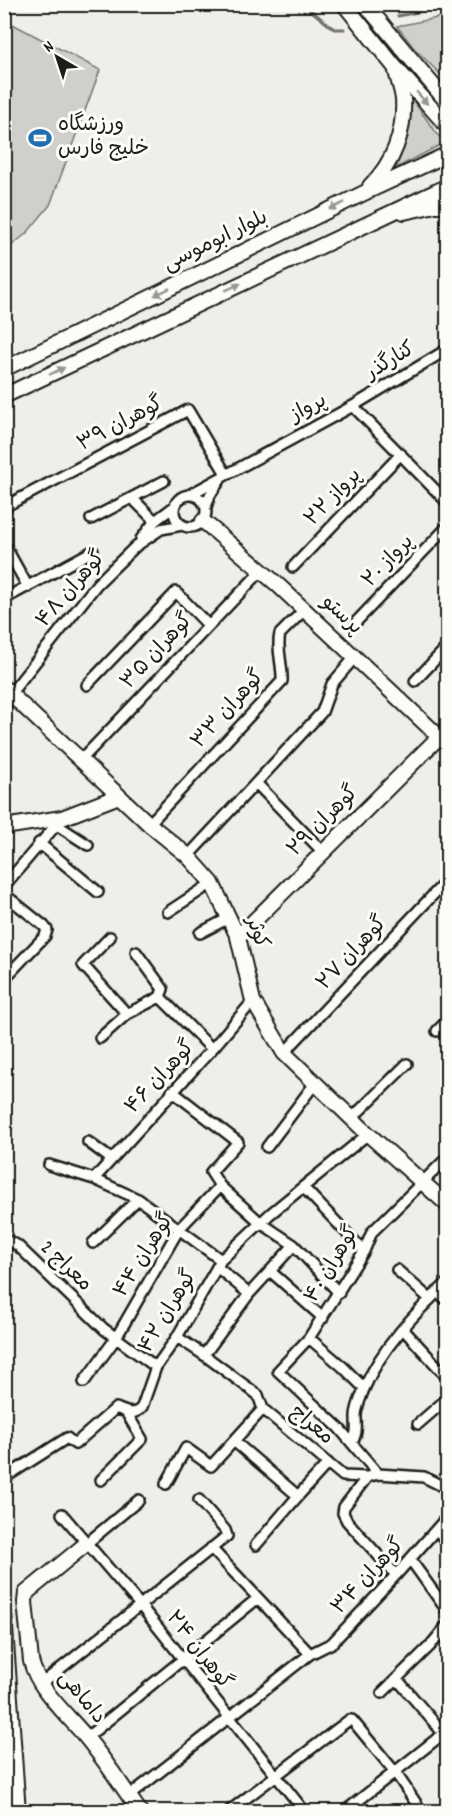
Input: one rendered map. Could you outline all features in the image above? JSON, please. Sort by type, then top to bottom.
[{"type":"street","points":[[344,4],[447,127]]},
{"type":"street","points":[[365,4],[447,103]]},
{"type":"street","points":[[408,57],[447,89]]},
{"type":"street","points":[[364,193],[382,175],[393,156],[401,129],[403,99],[394,66]]},
{"type":"street","name":"بلوار ابوموسی","points":[[4,369],[447,154]]},
{"type":"street","points":[[4,396],[447,186]]},
{"type":"street","points":[[376,219],[435,205],[447,205]]},
{"type":"street","name":"کنارگذر","points":[[353,406],[447,349]]},
{"type":"street","name":"پرواز","points":[[189,495],[353,406],[447,502]]},
{"type":"street","name":"گوهران ۳۹","points":[[4,507],[188,410],[226,474]]},
{"type":"street","name":"پرواز ۲۲","points":[[293,567],[400,454]]},
{"type":"street","points":[[175,506],[175,517],[182,525],[189,528],[197,526],[205,514],[216,484],[226,474]]},
{"type":"street","points":[[91,519],[164,481]]},
{"type":"street","points":[[136,546],[155,521],[189,495],[202,501],[205,514]]},
{"type":"street","points":[[132,498],[155,521]]},
{"type":"street","name":"پرستو","points":[[205,514],[443,741]]},
{"type":"street","name":"گوهران ۴۸","points":[[7,693],[97,584],[136,546],[161,529],[182,525]]},
{"type":"street","name":"پرواز ۲۰","points":[[356,622],[447,526]]},
{"type":"street","points":[[4,544],[28,587]]},
{"type":"street","points":[[4,599],[93,551]]},
{"type":"street","name":"گوهران ۳۵","points":[[82,759],[262,570]]},
{"type":"street","points":[[87,685],[176,592],[208,625]]},
{"type":"street","name":"گوهران ۳۳","points":[[148,824],[282,681],[280,634],[304,610]]},
{"type":"street","points":[[415,681],[447,646]]},
{"type":"street","points":[[188,856],[322,712],[332,684],[355,657]]},
{"type":"street","name":"کوثر","points":[[7,693],[82,759],[148,824],[188,856],[212,883],[238,937],[253,1001],[284,1053],[368,1134],[423,1181],[447,1205]]},
{"type":"street","name":"گوهران ۲۹","points":[[238,937],[324,852],[443,741]]},
{"type":"street","points":[[257,784],[324,852]]},
{"type":"street","points":[[4,827],[59,821],[119,796]]},
{"type":"street","points":[[4,886],[59,821]]},
{"type":"street","points":[[59,821],[88,845]]},
{"type":"street","points":[[39,843],[98,892]]},
{"type":"street","name":"گوهران ۲۷","points":[[284,1053],[447,879]]},
{"type":"street","points":[[168,912],[212,883]]},
{"type":"street","points":[[4,894],[46,930],[45,936],[4,978]]},
{"type":"street","points":[[200,933],[229,918]]},
{"type":"street","points":[[110,937],[82,965],[127,1014]]},
{"type":"street","points":[[100,1038],[127,1014],[160,997],[163,989],[136,952]]},
{"type":"street","points":[[160,997],[212,1049]]},
{"type":"street","name":"گوهران ۴۶","points":[[94,1179],[253,1001]]},
{"type":"street","points":[[437,1031],[447,1020]]},
{"type":"street","points":[[352,1118],[407,1064]]},
{"type":"street","points":[[267,1147],[316,1082]]},
{"type":"street","points":[[172,1091],[238,1142],[211,1172],[220,1186],[261,1223],[294,1245],[339,1293]]},
{"type":"street","name":"گوهران ۴۲","points":[[4,1478],[67,1438],[75,1444],[116,1407],[135,1413],[142,1407],[156,1367],[177,1337],[219,1264],[261,1223],[368,1134]]},
{"type":"street","points":[[88,1142],[111,1159]]},
{"type":"street","name":"گوهران ۴۰","points":[[352,1443],[278,1371],[309,1338],[364,1251],[367,1239],[447,1157]]},
{"type":"street","points":[[49,1165],[94,1179],[138,1199],[179,1229],[249,1294]]},
{"type":"street","name":"گوهران ۴۴","points":[[84,1382],[116,1338],[179,1229],[220,1186]]},
{"type":"street","points":[[303,1187],[364,1251]]},
{"type":"street","points":[[93,1243],[138,1199]]},
{"type":"street","name":"معراج 2","points":[[4,1239],[17,1245],[104,1329],[156,1367]]},
{"type":"street","points":[[204,1355],[249,1294],[294,1245]]},
{"type":"street","points":[[397,1270],[430,1299]]},
{"type":"street","points":[[270,1271],[322,1318]]},
{"type":"street","points":[[378,1474],[352,1443],[357,1430],[356,1414],[364,1389],[382,1357],[403,1329],[447,1282]]},
{"type":"street","points":[[437,1292],[447,1301]]},
{"type":"street","points":[[403,1329],[447,1378]]},
{"type":"street","name":"معراج","points":[[177,1337],[258,1395],[263,1409],[343,1476],[367,1477],[378,1474],[424,1477],[447,1487]]},
{"type":"street","points":[[309,1338],[343,1367],[364,1389]]},
{"type":"street","points":[[418,1424],[447,1398]]},
{"type":"street","points":[[166,1484],[186,1448],[211,1466],[263,1409]]},
{"type":"street","points":[[101,1480],[142,1439],[126,1412]]},
{"type":"street","points":[[234,1442],[298,1496]]},
{"type":"street","points":[[256,1545],[328,1463]]},
{"type":"street","points":[[367,1477],[344,1507],[343,1513],[347,1521],[396,1575]]},
{"type":"street","points":[[86,1544],[139,1500]]},
{"type":"street","points":[[41,1684],[225,1538],[227,1533],[199,1500]]},
{"type":"street","name":"گوهران ۲۴","points":[[62,1514],[140,1605],[305,1812]]},
{"type":"street","name":"گوهران ۳۴","points":[[129,1796],[310,1654],[332,1643],[447,1516]]},
{"type":"street","points":[[437,1529],[447,1544]]},
{"type":"street","name":"داماهی","points":[[86,1544],[29,1591],[25,1597],[31,1661],[41,1684],[86,1738],[140,1812]]},
{"type":"street","points":[[211,1548],[310,1654]]},
{"type":"street","points":[[410,1559],[447,1612]]},
{"type":"street","points":[[86,1738],[258,1598]]},
{"type":"street","points":[[4,1614],[18,1812]]},
{"type":"street","points":[[382,1693],[430,1646],[447,1624]]},
{"type":"street","points":[[344,1812],[445,1732],[397,1679]]},
{"type":"street","points":[[228,1812],[349,1720],[352,1720],[395,1772],[422,1812]]},
{"type":"shaded area","points":[[448,16],[447,81],[414,48],[397,26]]},
{"type":"shaded area","name":"ورزشگاه خلیج فارس","points":[[5,20],[100,70],[50,205],[27,233],[5,251]]},
{"type":"shaded area","points":[[411,98],[444,143],[396,168],[408,136]]},
{"type":"waterway","points":[[303,4],[334,29],[344,29]]},
{"type":"waterway","points":[[398,16],[448,6]]},
{"type":"place","name":"ورزشگاه خلیج فارس","points":[[40,138]]}]
